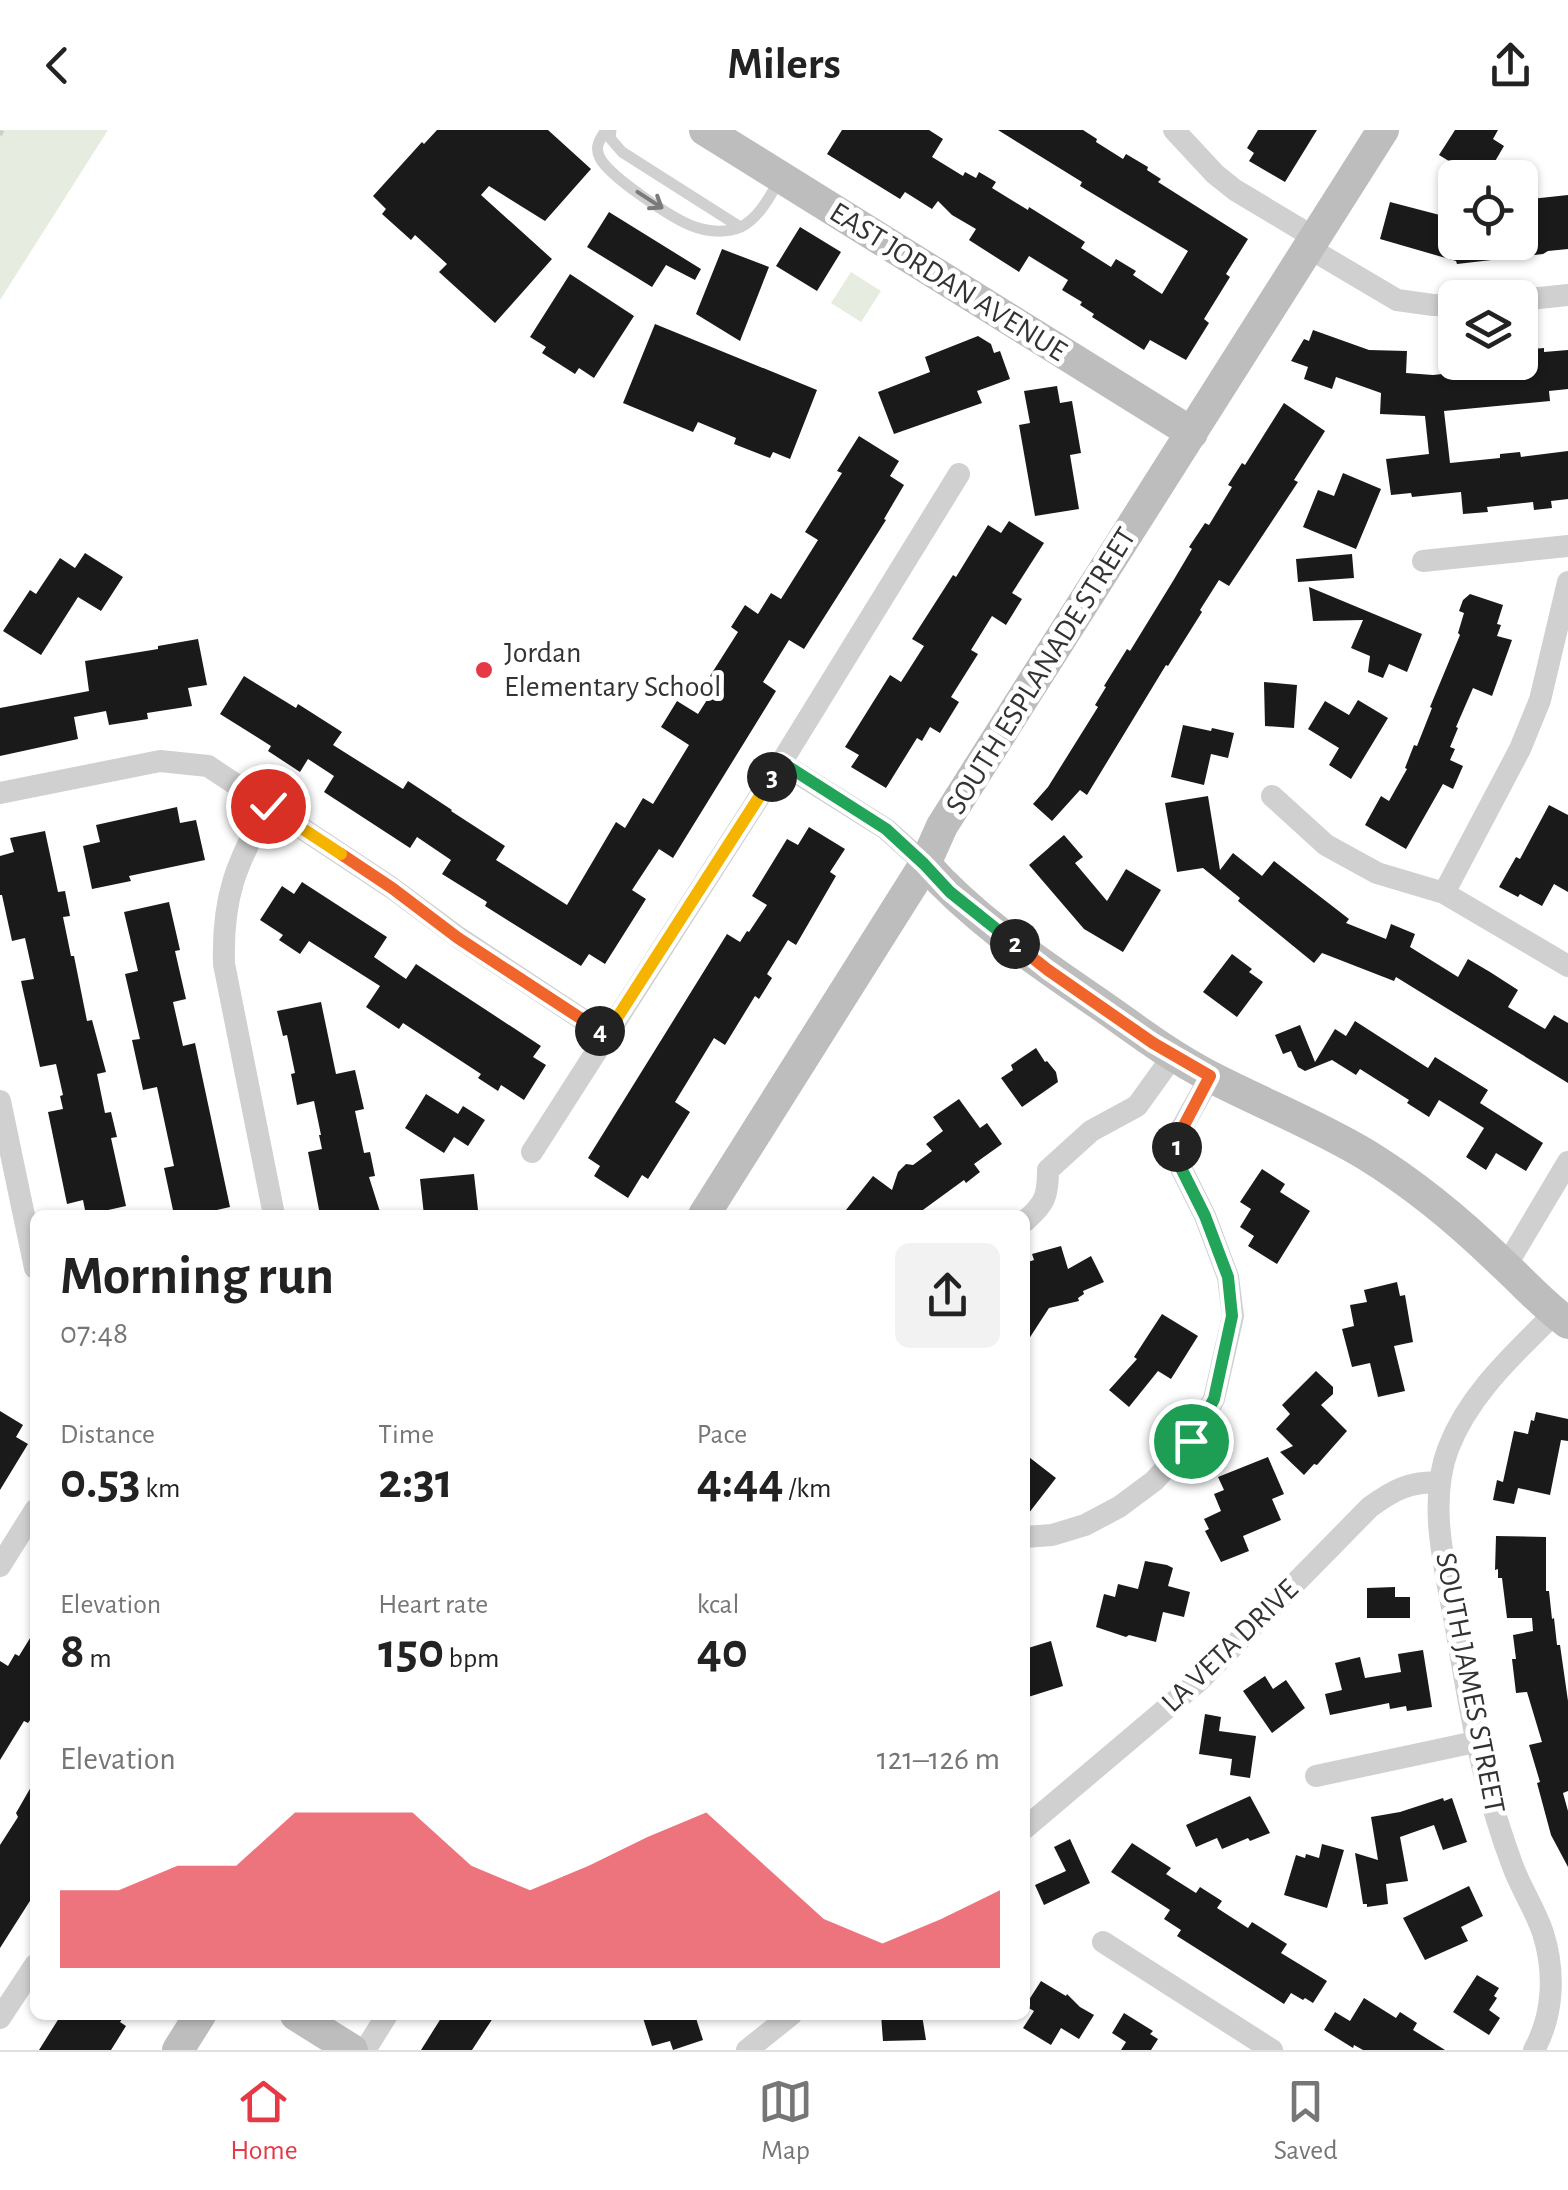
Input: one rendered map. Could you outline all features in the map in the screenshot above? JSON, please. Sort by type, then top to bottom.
[{"type":"street","name":"EAST JORDAN AVENUE","points":[[705,130],[1192,433]]},
{"type":"street","points":[[1174,130],[1225,182],[1397,300],[1438,305]]},
{"type":"street","name":"SOUTH ESPLANADE STREET","points":[[707,1210],[924,864],[942,826],[1383,130]]},
{"type":"street","points":[[1538,298],[1568,296]]},
{"type":"street","points":[[532,1152],[959,474]]},
{"type":"street","points":[[1423,561],[1568,546]]},
{"type":"street","points":[[1444,893],[1520,748],[1540,700],[1568,582]]},
{"type":"street","points":[[0,793],[160,761],[208,766],[606,1035]]},
{"type":"street","points":[[781,762],[886,829],[950,892],[1048,970],[1173,1056],[1365,1154],[1412,1186],[1562,1318]]},
{"type":"street","points":[[1272,796],[1326,845],[1377,873],[1444,893],[1568,966]]},
{"type":"street","points":[[268,806],[244,849],[229,892],[223,930],[224,964],[273,1210]]},
{"type":"street","points":[[1030,1217],[1048,1192],[1048,1170],[1091,1131],[1137,1106],[1173,1056]]},
{"type":"street","points":[[1030,1536],[1052,1535],[1085,1525],[1154,1482],[1191,1441],[1214,1399],[1232,1316],[1228,1277],[1205,1216],[1175,1156],[1180,1133],[1210,1076]]},
{"type":"street","points":[[0,1101],[30,1244]]},
{"type":"street","points":[[1506,1266],[1568,1162]]},
{"type":"street","name":"SOUTH JAMES STREET","points":[[1534,2050],[1550,2004],[1550,1968],[1542,1931],[1498,1826],[1475,1742],[1443,1554],[1440,1482],[1460,1421],[1487,1382],[1562,1318]]},
{"type":"street","name":"LA VETA DRIVE","points":[[1030,1824],[1200,1680],[1370,1506],[1403,1486],[1440,1482]]},
{"type":"street","points":[[0,1566],[30,1518]]},
{"type":"street","points":[[1316,1776],[1475,1742]]},
{"type":"street","points":[[1103,1942],[1272,2050]]},
{"type":"street","points":[[0,2018],[30,1973]]},
{"type":"street","points":[[178,2050],[197,2020]]},
{"type":"street","points":[[304,2020],[352,2050]]},
{"type":"street","points":[[365,2050],[385,2020]]},
{"type":"street","points":[[748,2050],[785,2020]]},
{"type":"lane","points":[[609,130],[610,138],[622,152],[740,227]]},
{"type":"lane","points":[[609,130],[598,143],[597,155],[609,170],[692,226],[708,231],[740,227],[758,216],[780,178]]},
{"type":"shaded area","points":[[0,130],[108,130],[0,300]]},
{"type":"shaded area","points":[[851,272],[881,291],[861,322],[831,303]]},
{"type":"building","points":[[437,130],[548,130],[591,169],[545,221],[489,186],[481,195],[552,259],[495,323],[439,272],[447,264],[415,235],[411,240],[382,214],[386,209],[373,196]]},
{"type":"building","points":[[842,130],[929,130],[943,139],[932,157],[963,176],[965,172],[976,178],[979,172],[996,182],[992,188],[1085,242],[1081,248],[1111,267],[1116,259],[1136,271],[1133,275],[1162,294],[1188,251],[1080,186],[1082,182],[998,130],[1083,130],[1123,159],[1126,154],[1148,167],[1161,179],[1158,182],[1248,239],[1226,274],[1230,277],[1204,319],[1209,323],[1186,360],[1150,340],[1144,350],[1092,317],[1094,314],[1080,305],[1082,302],[1062,290],[1068,280],[1029,256],[1019,272],[969,240],[976,229],[938,201],[932,209],[905,192],[900,199],[827,154]]},
{"type":"building","points":[[1258,130],[1317,130],[1285,182],[1249,161],[1254,153],[1247,148]]},
{"type":"building","points":[[1455,130],[1498,130],[1493,139],[1504,146],[1496,160],[1447,160],[1439,155]]},
{"type":"building","points":[[1568,195],[1568,249],[1538,255],[1538,198]]},
{"type":"building","points":[[1390,202],[1438,215],[1438,256],[1380,239]]},
{"type":"building","points":[[609,212],[701,269],[695,280],[666,265],[652,287],[587,247]]},
{"type":"building","points":[[800,227],[841,252],[817,291],[776,266]]},
{"type":"building","points":[[722,249],[769,267],[740,341],[696,314]]},
{"type":"building","points":[[1453,260],[1491,260],[1457,264]]},
{"type":"building","points":[[570,274],[634,316],[594,378],[579,368],[575,374],[542,353],[546,347],[530,337]]},
{"type":"building","points":[[655,324],[817,390],[790,459],[773,452],[770,458],[734,444],[736,438],[698,422],[693,432],[623,403]]},
{"type":"building","points":[[1313,330],[1369,350],[1407,351],[1406,373],[1438,374],[1438,380],[1538,380],[1538,348],[1544,348],[1544,352],[1568,350],[1568,389],[1549,391],[1550,401],[1444,411],[1450,463],[1500,458],[1500,454],[1520,452],[1521,457],[1568,451],[1568,499],[1551,501],[1552,508],[1534,510],[1533,502],[1463,514],[1461,492],[1391,495],[1386,459],[1429,454],[1425,416],[1380,414],[1381,393],[1336,377],[1332,389],[1304,379],[1308,367],[1291,361],[1304,339],[1309,341]]},
{"type":"building","points":[[978,336],[991,344],[994,353],[1000,351],[1010,379],[977,391],[982,403],[894,434],[878,392],[930,372],[925,357]]},
{"type":"building","points":[[1057,386],[1060,403],[1072,401],[1081,453],[1070,455],[1079,509],[1035,516],[1019,425],[1030,423],[1024,391]]},
{"type":"building","points":[[1284,403],[1325,431],[1294,480],[1298,482],[1229,586],[1219,580],[1087,795],[1080,790],[1052,821],[1033,804],[1098,707],[1095,705],[1104,686],[1173,581],[1192,549],[1189,547],[1205,523],[1209,525],[1232,487],[1228,485]]},
{"type":"building","points":[[859,436],[899,461],[890,476],[904,485],[804,649],[789,640],[763,682],[776,691],[673,858],[659,849],[632,890],[646,899],[605,964],[589,954],[581,966],[485,906],[487,902],[442,874],[451,860],[417,837],[410,848],[324,792],[334,776],[308,759],[300,772],[268,751],[271,746],[220,714],[244,676],[296,708],[298,704],[342,732],[333,745],[403,789],[408,781],[505,846],[496,860],[567,905],[616,822],[625,828],[643,798],[653,804],[689,745],[661,727],[677,701],[698,714],[719,681],[710,676],[738,632],[731,627],[745,605],[758,614],[771,593],[781,599],[818,540],[805,532],[842,473],[837,471]]},
{"type":"building","points":[[1343,473],[1381,489],[1356,549],[1303,527],[1318,490],[1334,496]]},
{"type":"building","points":[[1009,521],[1044,543],[1012,593],[1022,599],[1006,625],[992,616],[971,650],[978,654],[951,697],[959,702],[940,733],[930,727],[922,741],[917,738],[886,788],[851,767],[859,755],[845,747],[890,675],[901,682],[924,646],[912,639],[988,525],[1001,533]]},
{"type":"building","points":[[85,553],[123,577],[101,611],[78,597],[41,655],[3,631],[30,590],[36,594],[60,558],[75,568]]},
{"type":"building","points":[[1352,554],[1354,578],[1298,582],[1296,559]]},
{"type":"building","points":[[1309,587],[1422,634],[1407,672],[1389,664],[1383,678],[1368,672],[1370,656],[1351,648],[1363,620],[1313,621]]},
{"type":"building","points":[[1470,594],[1503,605],[1497,636],[1512,640],[1492,696],[1473,688],[1456,727],[1450,760],[1463,766],[1453,789],[1443,784],[1406,849],[1365,825],[1381,796],[1389,801],[1407,769],[1460,635],[1464,613],[1459,611]]},
{"type":"building","points":[[198,639],[207,685],[188,688],[192,706],[147,713],[148,719],[109,725],[106,711],[74,717],[78,739],[0,756],[0,708],[89,691],[85,661]]},
{"type":"building","points":[[1264,682],[1297,685],[1294,728],[1265,726]]},
{"type":"building","points":[[1358,700],[1388,718],[1351,779],[1329,765],[1339,748],[1308,729],[1325,701],[1349,715]]},
{"type":"building","points":[[1183,725],[1234,733],[1228,758],[1211,754],[1204,785],[1171,777]]},
{"type":"building","points":[[1208,796],[1220,870],[1233,853],[1262,876],[1274,861],[1349,919],[1346,923],[1386,939],[1391,924],[1415,934],[1410,947],[1458,977],[1468,959],[1490,972],[1518,990],[1508,1007],[1545,1029],[1554,1015],[1568,1023],[1568,1083],[1396,977],[1394,981],[1322,953],[1314,963],[1203,868],[1177,872],[1165,803]]},
{"type":"building","points":[[1549,805],[1568,815],[1568,892],[1554,884],[1542,906],[1499,887],[1516,857],[1520,859]]},
{"type":"building","points":[[177,807],[180,823],[196,820],[205,860],[129,876],[131,881],[92,889],[83,846],[100,842],[96,825]]},
{"type":"building","points":[[809,827],[845,849],[830,872],[836,876],[796,945],[788,940],[767,974],[772,978],[759,999],[755,996],[725,1045],[714,1038],[675,1102],[690,1112],[648,1179],[642,1175],[628,1198],[594,1176],[600,1166],[588,1158],[727,934],[740,942],[767,905],[752,896],[787,839],[798,845]]},
{"type":"building","points":[[45,831],[58,892],[65,891],[70,916],[63,917],[87,1021],[92,1020],[106,1072],[97,1074],[105,1113],[111,1112],[117,1137],[111,1138],[126,1206],[85,1210],[83,1200],[67,1204],[48,1112],[63,1109],[63,1095],[56,1064],[40,1067],[21,981],[34,979],[25,938],[12,941],[0,895],[0,856],[14,852],[10,838]]},
{"type":"building","points":[[1064,835],[1083,857],[1075,863],[1107,901],[1126,869],[1161,890],[1123,952],[1084,929],[1029,865]]},
{"type":"building","points":[[302,882],[387,937],[374,957],[406,979],[416,964],[541,1046],[533,1057],[546,1065],[524,1100],[501,1085],[498,1091],[478,1078],[481,1074],[403,1023],[399,1029],[366,1007],[380,986],[309,941],[300,954],[279,940],[283,935],[260,920],[282,886],[294,894]]},
{"type":"building","points":[[169,902],[186,999],[173,1002],[183,1046],[195,1043],[230,1207],[173,1210],[164,1168],[174,1166],[157,1087],[143,1090],[132,1040],[140,1039],[125,974],[138,971],[124,912]]},
{"type":"building","points":[[1232,954],[1263,982],[1237,1017],[1203,992]]},
{"type":"building","points":[[321,1002],[336,1074],[355,1070],[364,1109],[355,1111],[364,1153],[370,1152],[375,1176],[369,1177],[379,1210],[319,1210],[308,1152],[322,1149],[314,1101],[297,1105],[287,1035],[283,1036],[277,1011]]},
{"type":"building","points":[[1355,1021],[1428,1068],[1435,1057],[1488,1090],[1480,1103],[1543,1143],[1526,1171],[1496,1153],[1486,1170],[1466,1157],[1484,1128],[1439,1100],[1429,1117],[1360,1069],[1356,1075],[1332,1060],[1305,1071],[1298,1067],[1291,1051],[1283,1054],[1275,1035],[1300,1025],[1315,1062],[1335,1029],[1346,1036]]},
{"type":"building","points":[[1036,1048],[1056,1072],[1058,1082],[1022,1107],[1001,1078],[1013,1070],[1011,1065]]},
{"type":"building","points":[[426,1094],[458,1114],[463,1106],[485,1120],[468,1146],[454,1137],[444,1153],[405,1128]]},
{"type":"building","points":[[959,1099],[980,1128],[987,1123],[1002,1144],[974,1164],[980,1172],[923,1210],[846,1210],[873,1176],[892,1190],[898,1172],[906,1164],[913,1165],[932,1151],[926,1144],[943,1131],[933,1117]]},
{"type":"building","points":[[1262,1169],[1285,1184],[1280,1192],[1310,1211],[1277,1264],[1248,1246],[1254,1236],[1240,1227],[1251,1209],[1240,1202]]},
{"type":"building","points":[[474,1174],[478,1210],[423,1210],[420,1179]]},
{"type":"building","points":[[1061,1246],[1068,1269],[1091,1256],[1104,1282],[1083,1291],[1079,1301],[1049,1308],[1030,1337],[1030,1261],[1034,1260],[1032,1254]]},
{"type":"building","points":[[1397,1282],[1400,1296],[1405,1295],[1413,1342],[1394,1346],[1405,1391],[1378,1397],[1370,1363],[1352,1367],[1342,1329],[1354,1326],[1350,1305],[1367,1302],[1364,1290]]},
{"type":"building","points":[[1162,1314],[1198,1336],[1171,1379],[1158,1371],[1129,1407],[1109,1390],[1137,1359],[1134,1357]]},
{"type":"building","points":[[1316,1371],[1333,1387],[1333,1394],[1321,1405],[1347,1431],[1304,1475],[1280,1452],[1293,1446],[1276,1429],[1290,1414],[1282,1405]]},
{"type":"building","points":[[0,1411],[23,1425],[16,1437],[28,1444],[0,1490]]},
{"type":"building","points":[[1536,1412],[1568,1419],[1568,1441],[1561,1440],[1550,1495],[1518,1488],[1514,1504],[1493,1500],[1497,1480],[1503,1482],[1514,1431],[1528,1434]]},
{"type":"building","points":[[1268,1457],[1284,1494],[1272,1499],[1281,1520],[1243,1536],[1249,1551],[1221,1562],[1205,1531],[1209,1529],[1204,1519],[1221,1511],[1214,1494],[1224,1490],[1218,1477]]},
{"type":"building","points":[[1030,1458],[1056,1478],[1030,1512]]},
{"type":"building","points":[[1496,1536],[1546,1537],[1546,1591],[1560,1645],[1568,1701],[1568,1791],[1563,1793],[1568,1811],[1568,1867],[1551,1835],[1529,1745],[1542,1742],[1527,1692],[1516,1693],[1513,1635],[1533,1631],[1532,1618],[1507,1618],[1502,1578],[1498,1578],[1498,1569],[1495,1570]]},
{"type":"building","points":[[1145,1561],[1173,1568],[1168,1586],[1190,1592],[1184,1617],[1163,1612],[1156,1642],[1096,1627],[1104,1594],[1115,1597],[1118,1584],[1138,1589]]},
{"type":"building","points":[[1395,1587],[1395,1597],[1410,1597],[1410,1618],[1367,1618],[1367,1588]]},
{"type":"building","points":[[30,1638],[30,1720],[24,1721],[0,1760],[0,1661],[8,1666],[15,1654],[19,1656]]},
{"type":"building","points":[[1051,1641],[1063,1686],[1030,1696],[1030,1647]]},
{"type":"building","points":[[1423,1650],[1432,1707],[1407,1711],[1406,1706],[1390,1709],[1389,1703],[1330,1715],[1325,1694],[1342,1690],[1335,1663],[1360,1657],[1365,1678],[1401,1672],[1398,1654]]},
{"type":"building","points":[[1265,1676],[1273,1689],[1286,1680],[1305,1708],[1272,1733],[1243,1691]]},
{"type":"building","points":[[1205,1714],[1221,1717],[1219,1731],[1256,1736],[1250,1778],[1230,1775],[1232,1759],[1199,1754]]},
{"type":"building","points":[[30,1789],[30,1901],[0,1948],[0,1845],[18,1817],[16,1813]]},
{"type":"building","points":[[1250,1796],[1270,1833],[1222,1849],[1217,1838],[1196,1847],[1186,1825]]},
{"type":"building","points":[[1452,1798],[1467,1842],[1443,1850],[1434,1825],[1400,1837],[1408,1881],[1386,1884],[1388,1904],[1367,1907],[1363,1904],[1355,1853],[1378,1860],[1371,1817]]},
{"type":"building","points":[[1070,1839],[1090,1883],[1044,1905],[1035,1885],[1066,1871],[1054,1847]]},
{"type":"building","points":[[1132,1843],[1171,1868],[1166,1874],[1196,1893],[1200,1887],[1222,1901],[1217,1908],[1248,1928],[1252,1922],[1287,1944],[1281,1953],[1327,1981],[1313,2003],[1291,1993],[1284,2004],[1177,1936],[1181,1930],[1164,1919],[1170,1910],[1111,1872]]},
{"type":"building","points":[[1322,1844],[1344,1850],[1327,1908],[1284,1895],[1296,1855],[1319,1858]]},
{"type":"building","points":[[1469,1886],[1483,1916],[1461,1927],[1468,1941],[1425,1960],[1403,1918]]},
{"type":"building","points":[[1477,1975],[1499,1988],[1489,2010],[1500,2018],[1489,2035],[1453,2012]]},
{"type":"building","points":[[1041,1981],[1067,1994],[1094,2015],[1079,2039],[1061,2028],[1051,2045],[1023,2028],[1034,2011],[1030,2009],[1030,1998]]},
{"type":"building","points":[[1364,1998],[1396,2018],[1400,2012],[1417,2023],[1413,2030],[1445,2050],[1363,2050],[1324,2030],[1335,2012],[1350,2021]]},
{"type":"building","points":[[1124,2013],[1153,2031],[1150,2034],[1158,2039],[1151,2050],[1121,2050],[1126,2042],[1112,2033]]},
{"type":"building","points":[[58,2020],[121,2020],[126,2026],[111,2050],[39,2050]]},
{"type":"building","points":[[440,2020],[492,2020],[472,2050],[421,2050]]},
{"type":"building","points":[[644,2020],[697,2020],[703,2040],[673,2050],[670,2041],[652,2046]]},
{"type":"building","points":[[881,2020],[923,2020],[926,2040],[883,2041]]},
{"type":"place","name":"Jordan Elementary School","points":[[484,670]]},
{"type":"route","points":[[268,806],[606,1035],[781,762],[886,829],[950,892],[1048,970],[1153,1043],[1210,1076],[1180,1133],[1175,1156],[1205,1216],[1228,1277],[1232,1316],[1214,1399],[1191,1441]]}]
